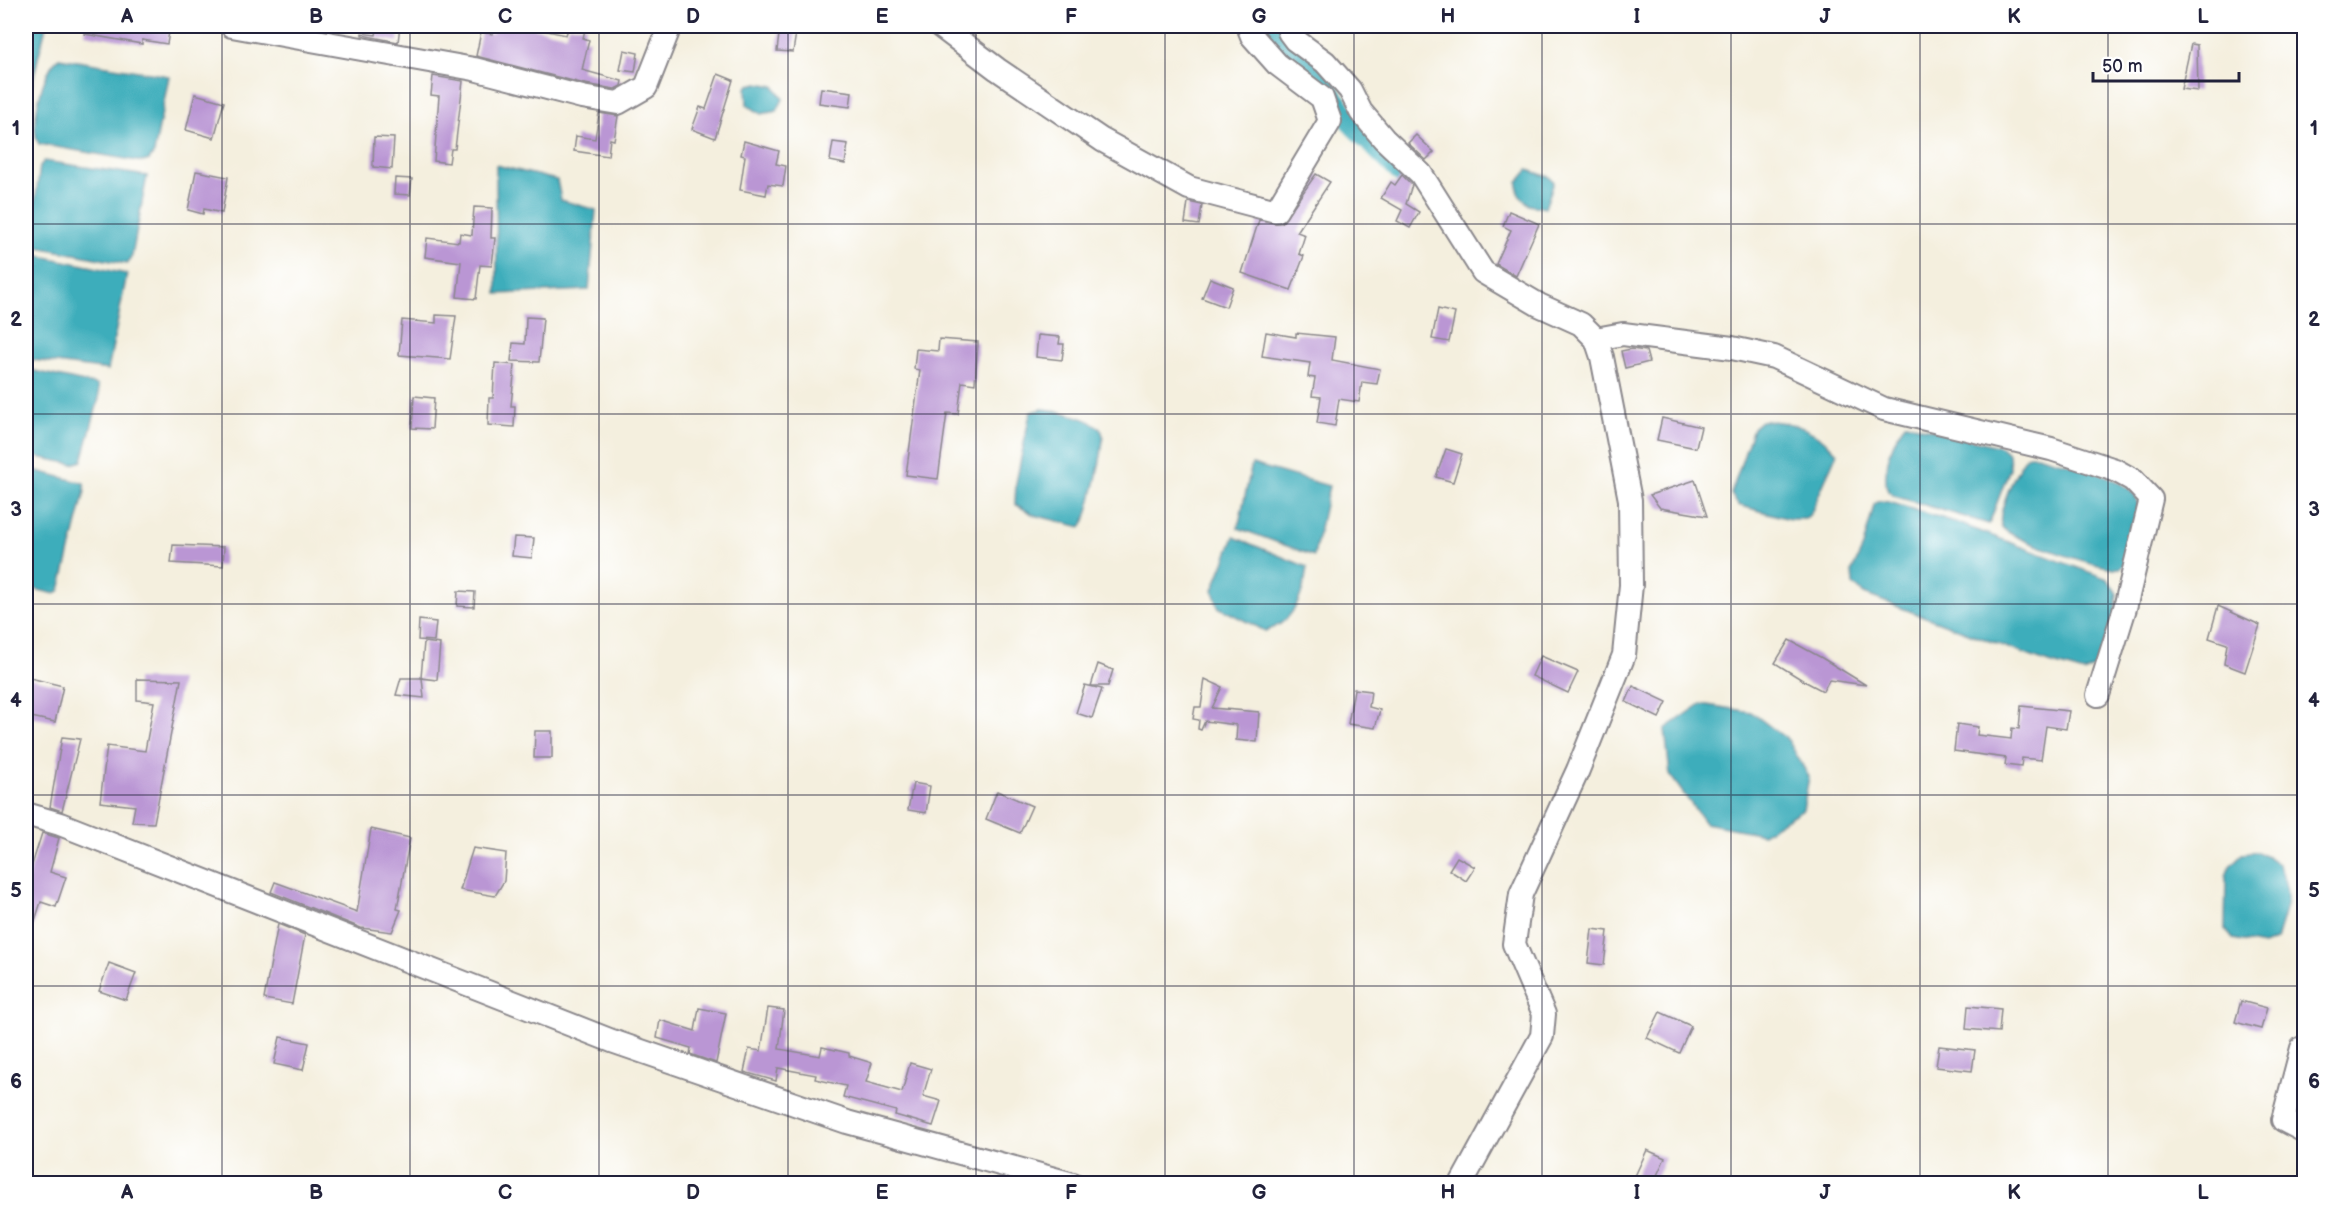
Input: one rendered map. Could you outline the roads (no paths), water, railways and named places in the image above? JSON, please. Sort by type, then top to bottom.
[{"type":"street","points":[[232,26],[474,69],[582,97],[618,103],[646,87],[670,26]]},
{"type":"street","points":[[940,26],[996,69],[1102,140],[1189,188],[1276,211],[1330,121],[1322,98],[1277,63],[1252,36],[1248,26]]},
{"type":"street","points":[[1289,26],[1296,40],[1325,62],[1350,90],[1361,112],[1384,139],[1421,174],[1483,272],[1539,304],[1581,324],[1596,339],[1602,357],[1630,500],[1631,585],[1624,655],[1578,770],[1521,894],[1514,944],[1544,1014],[1542,1036],[1461,1184]]},
{"type":"street","points":[[1596,339],[1623,334],[1732,348],[1774,357],[1884,409],[2051,449],[2115,470],[2133,480],[2151,500],[2125,608],[2098,695]]},
{"type":"street","points":[[26,814],[60,824],[612,1041],[848,1122],[1073,1184]]},
{"type":"street","points":[[2304,1048],[2302,1048],[2283,1119],[2304,1131]]},
{"type":"water","points":[[26,26],[46,26],[26,108]]},
{"type":"water","points":[[59,58],[169,76],[154,153],[149,160],[143,162],[39,144],[35,126],[39,99],[48,73]]},
{"type":"water","points":[[758,83],[774,86],[783,99],[777,111],[761,114],[747,105],[746,88]]},
{"type":"water","points":[[44,161],[147,176],[132,256],[127,264],[32,246],[30,239],[40,166]]},
{"type":"water","points":[[496,165],[557,180],[561,200],[596,210],[589,290],[497,294]]},
{"type":"water","points":[[1528,170],[1549,177],[1554,182],[1545,208],[1529,205],[1518,193],[1518,182]]},
{"type":"water","points":[[36,255],[127,274],[108,370],[26,359],[26,261],[27,258]]},
{"type":"water","points":[[26,369],[98,385],[99,398],[82,461],[73,464],[26,455]]},
{"type":"water","points":[[1042,409],[1084,419],[1102,432],[1102,448],[1097,474],[1086,519],[1081,527],[1034,515],[1015,504],[1016,483],[1029,418],[1031,412]]},
{"type":"water","points":[[1761,421],[1783,422],[1803,428],[1821,438],[1837,453],[1811,513],[1805,519],[1790,519],[1738,505],[1731,494],[1753,428]]},
{"type":"water","points":[[1906,423],[2001,447],[2009,454],[2010,468],[1989,524],[1894,496],[1888,491],[1887,465],[1897,437]]},
{"type":"water","points":[[2028,455],[2037,455],[2095,472],[2124,485],[2134,494],[2138,503],[2138,517],[2126,563],[2120,568],[2111,568],[2079,560],[2022,539],[2002,527],[2005,501],[2019,468]]},
{"type":"water","points":[[1252,464],[1329,486],[1314,556],[1238,528]]},
{"type":"water","points":[[26,468],[84,483],[85,491],[60,590],[55,594],[26,587]]},
{"type":"water","points":[[1879,501],[1958,523],[2108,579],[2117,594],[2115,614],[2096,666],[2084,673],[2046,662],[1864,594],[1853,584],[1852,571],[1863,547],[1874,505]]},
{"type":"water","points":[[1234,537],[1307,567],[1303,588],[1296,606],[1283,622],[1265,631],[1218,607],[1213,590]]},
{"type":"water","points":[[1701,704],[1751,712],[1788,740],[1809,777],[1803,809],[1763,834],[1705,823],[1670,775],[1665,729]]},
{"type":"water","points":[[2258,852],[2278,863],[2287,894],[2287,902],[2276,940],[2263,945],[2233,939],[2225,929],[2226,876],[2230,866],[2242,854]]},
{"type":"waterway","points":[[1272,26],[1278,40],[1318,76],[1354,126],[1401,173]]}]
